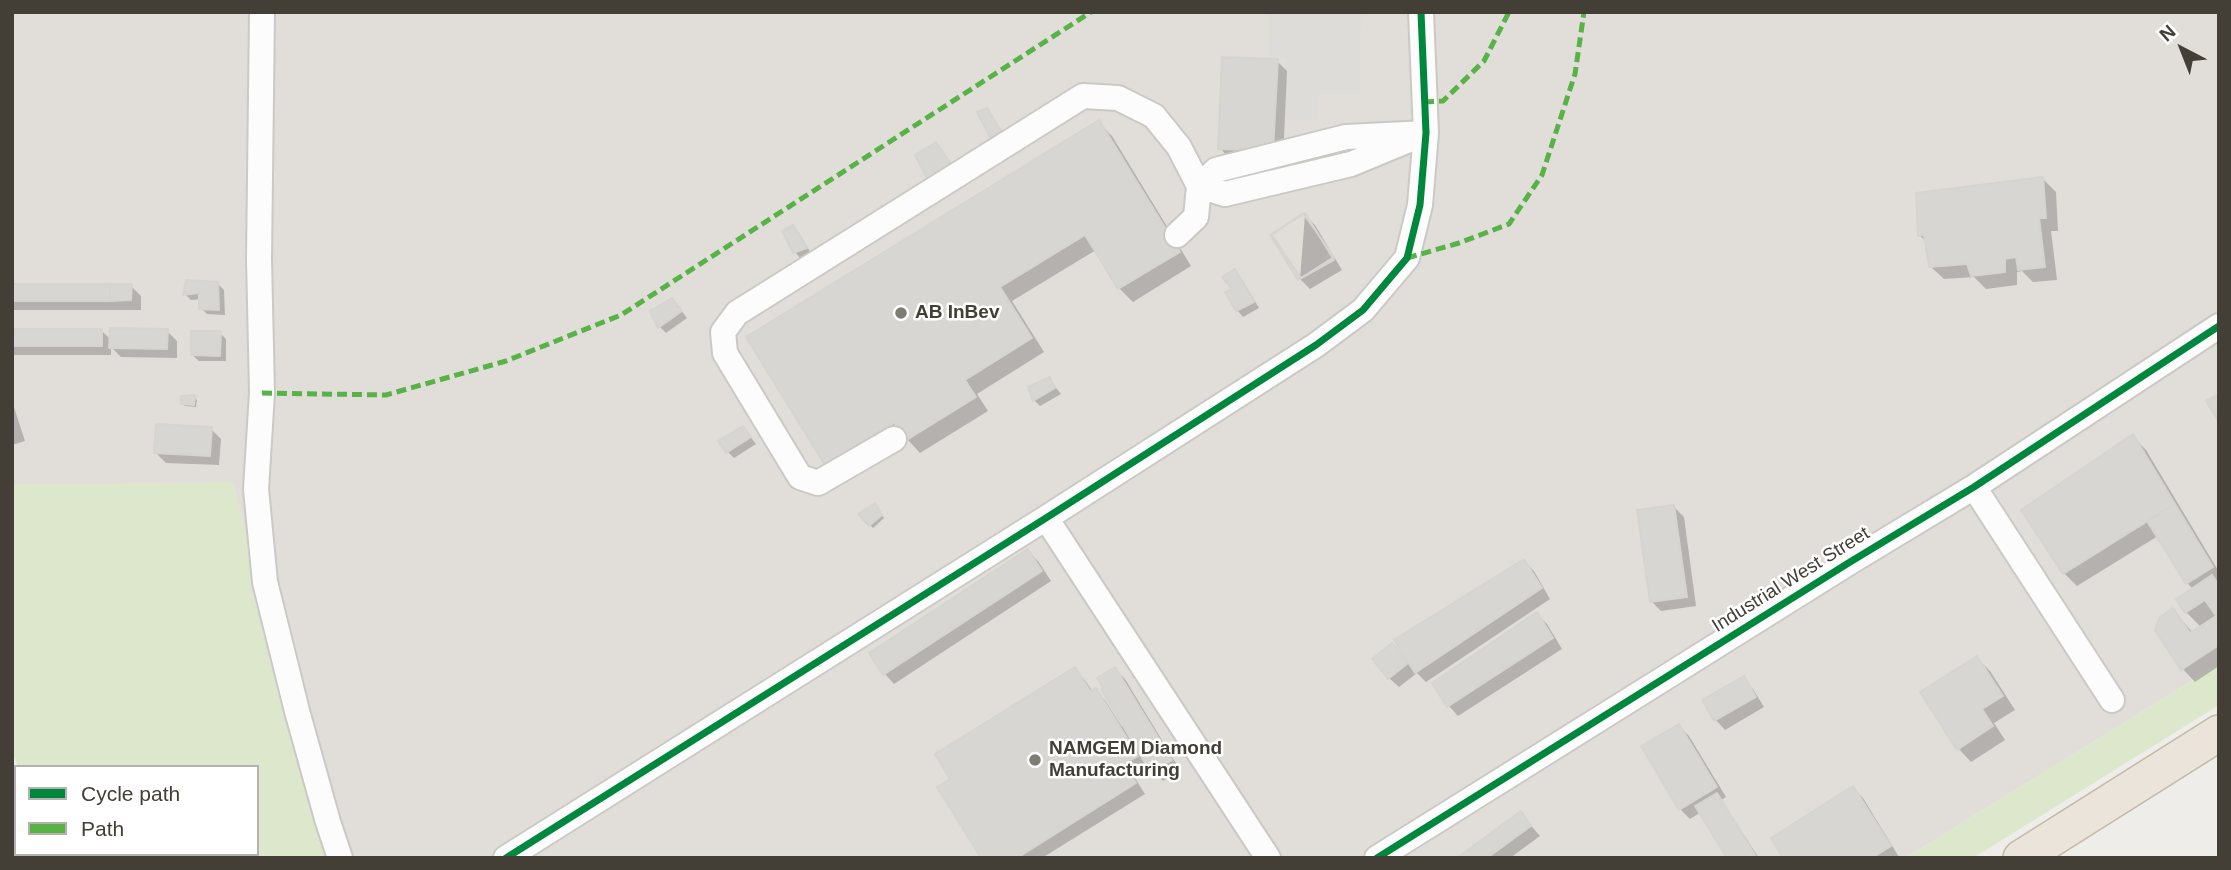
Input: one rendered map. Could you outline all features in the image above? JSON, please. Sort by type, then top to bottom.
[{"type":"highway","points":[[2021,858],[2219,733]]},
{"type":"street","points":[[262,12],[259,259],[262,393],[256,489],[265,582],[301,723],[340,858]]},
{"type":"street","points":[[506,858],[1046,518],[1316,345],[1363,310],[1407,258],[1420,205],[1426,133],[1421,12]]},
{"type":"street","points":[[894,439],[818,483],[800,477],[725,354],[723,331],[737,313],[1083,96],[1118,97],[1154,116],[1179,147],[1199,186],[1196,217],[1177,235]]},
{"type":"street","points":[[1199,186],[1225,194],[1351,164],[1426,133]]},
{"type":"street","name":"Industrial West Street","points":[[1377,858],[1974,487],[2219,326]]},
{"type":"street","points":[[1974,487],[2112,699]]},
{"type":"street","points":[[1046,518],[1268,858]]},
{"type":"shaded area","points":[[12,12],[2219,12],[2219,664],[1905,858],[327,858],[233,483],[12,485]]},
{"type":"shaded area","points":[[1269,12],[1361,12],[1360,95],[1318,95],[1317,120],[1285,120],[1285,58],[1269,57]]},
{"type":"green space","points":[[233,482],[327,858],[45,858],[259,856],[259,765],[17,765],[12,749],[12,485]]},
{"type":"green space","points":[[2219,664],[2219,705],[1973,858],[1905,858]]},
{"type":"building","points":[[1222,57],[1278,59],[1273,151],[1218,149]]},
{"type":"building","points":[[987,108],[1001,131],[990,137],[977,112]]},
{"type":"building","name":"AB InBev","points":[[1099,120],[1180,252],[1118,289],[1085,235],[1000,287],[1032,338],[965,380],[976,397],[905,441],[894,422],[825,465],[746,337]]},
{"type":"building","points":[[936,142],[951,164],[928,180],[915,155]]},
{"type":"building","points":[[2043,177],[2046,218],[2039,218],[2045,267],[2018,270],[2016,257],[2005,259],[2005,272],[1971,276],[1967,264],[1929,267],[1924,235],[1918,236],[1916,193]]},
{"type":"building","points":[[1303,213],[1334,257],[1301,278],[1272,235]]},
{"type":"building","points":[[1305,213],[1334,260],[1298,280],[1270,235]]},
{"type":"building","points":[[793,225],[807,248],[793,253],[782,231]]},
{"type":"building","points":[[1235,269],[1254,302],[1236,311],[1225,292],[1232,289],[1222,277]]},
{"type":"building","points":[[186,280],[218,282],[219,310],[199,309],[199,293],[183,295]]},
{"type":"building","points":[[12,284],[110,284],[110,301],[12,301]]},
{"type":"building","points":[[110,284],[132,284],[131,300],[110,301]]},
{"type":"building","points":[[672,298],[682,311],[658,328],[650,311]]},
{"type":"building","points":[[110,328],[168,329],[167,349],[109,348]]},
{"type":"building","points":[[12,329],[102,329],[102,346],[12,346]]},
{"type":"building","points":[[191,331],[221,331],[220,356],[191,355]]},
{"type":"building","points":[[1050,377],[1055,388],[1033,401],[1028,387]]},
{"type":"building","points":[[2219,394],[2219,422],[2206,401]]},
{"type":"building","points":[[195,395],[194,405],[181,404],[181,396]]},
{"type":"building","points":[[156,424],[212,427],[210,456],[154,453]]},
{"type":"building","points":[[743,426],[751,437],[726,453],[718,441]]},
{"type":"building","points":[[2133,434],[2175,504],[2063,574],[2021,510]]},
{"type":"building","points":[[875,503],[882,515],[869,526],[858,514]]},
{"type":"building","points":[[2175,504],[2213,567],[2186,584],[2147,521]]},
{"type":"building","points":[[1674,505],[1687,597],[1650,602],[1637,510]]},
{"type":"building","points":[[1028,549],[1042,571],[883,675],[869,653]]},
{"type":"building","points":[[1524,559],[1542,588],[1415,673],[1394,640]]},
{"type":"building","points":[[2212,575],[2219,585],[2219,645],[2181,670],[2155,630],[2160,617],[2173,608],[2190,633],[2216,616],[2205,600],[2185,613],[2176,599]]},
{"type":"building","points":[[1537,612],[1553,638],[1447,707],[1432,683]]},
{"type":"building","points":[[1392,643],[1408,663],[1388,679],[1372,659]]},
{"type":"building","points":[[1977,656],[2003,696],[1982,709],[1993,726],[1957,750],[1920,692]]},
{"type":"building","name":"NAMGEM Diamond Manufacturing","points":[[1075,667],[1090,691],[1096,688],[1138,756],[1124,764],[1136,783],[1017,858],[981,858],[937,787],[950,779],[935,754]]},
{"type":"building","points":[[1115,667],[1172,760],[1151,773],[1097,678]]},
{"type":"building","points":[[1744,676],[1756,697],[1714,721],[1702,700]]},
{"type":"building","points":[[1679,724],[1717,787],[1679,810],[1641,746]]},
{"type":"building","points":[[1853,786],[1891,846],[1872,858],[1783,858],[1771,838]]},
{"type":"building","points":[[1717,793],[1757,858],[1727,858],[1695,806]]},
{"type":"building","points":[[1521,811],[1531,826],[1487,858],[1457,858]]},
{"type":"marked path","points":[[262,393],[386,395],[506,361],[621,315],[1091,12]]},
{"type":"marked path","points":[[1424,102],[1443,101],[1484,61],[1509,12]]},
{"type":"marked path","points":[[1407,258],[1459,243],[1509,224],[1542,175],[1575,74],[1584,12]]},
{"type":"cycle path","points":[[506,858],[1046,518],[1316,345],[1363,310],[1407,258],[1420,205],[1426,133],[1421,12]]},
{"type":"cycle path","points":[[1377,858],[1974,487],[2219,326]]},
{"type":"place","name":"AB InBev","points":[[901,313]]},
{"type":"place","name":"NAMGEM Diamond Manufacturing","points":[[1035,760]]}]
